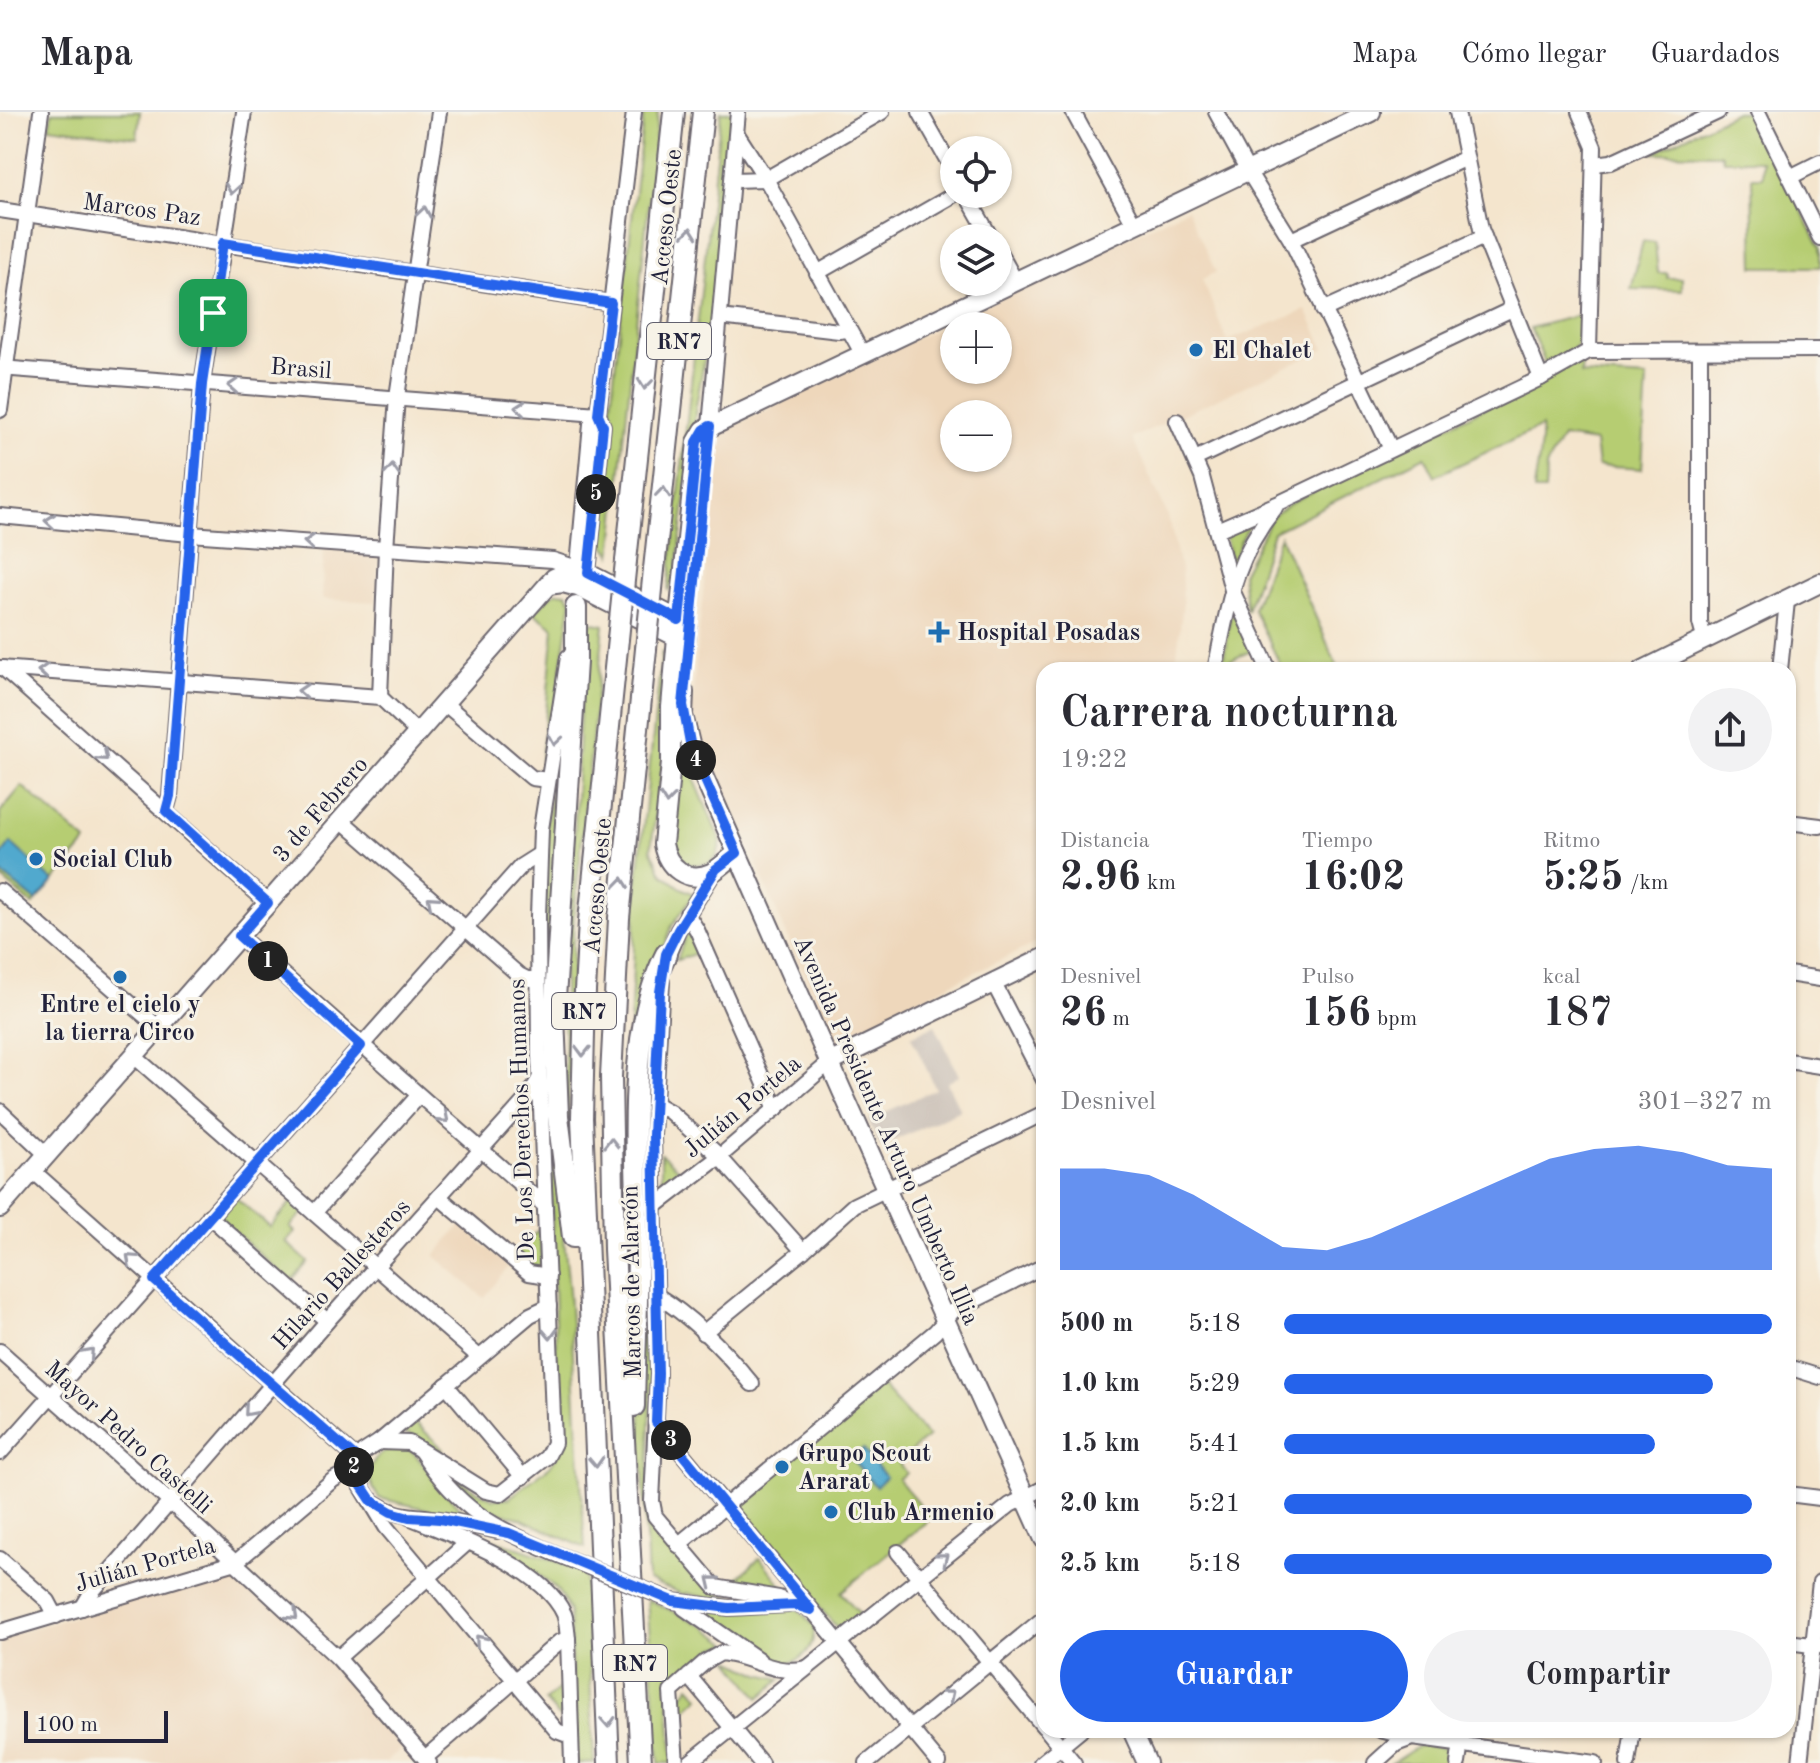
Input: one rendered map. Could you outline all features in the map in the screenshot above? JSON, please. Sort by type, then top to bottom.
[{"type":"highway","name":"Acceso Oeste","points":[[609,1763],[582,1118],[583,1020],[589,921],[674,112]]},
{"type":"highway","name":"Acceso Oeste","points":[[641,1761],[614,1249],[611,1077],[619,918],[703,112]]},
{"type":"highway","points":[[580,584],[554,1015],[563,1163],[592,1384]]},
{"type":"highway","points":[[630,1562],[638,1274],[638,1083],[646,1008],[666,954]]},
{"type":"main road","points":[[683,631],[697,442],[704,430],[1248,171],[1345,117],[1371,112]]},
{"type":"main road","points":[[710,426],[671,707],[671,763],[663,847],[670,863],[682,873],[700,876],[716,869]]},
{"type":"main road","points":[[1741,620],[1757,607],[1800,586],[1820,581]]},
{"type":"main road","points":[[1657,662],[1787,601],[1820,581]]},
{"type":"main road","name":"3 de Febrero","points":[[0,1208],[548,585],[580,584],[683,631]]},
{"type":"main road","name":"Avenida Presidente Arturo Umberto Illia","points":[[683,631],[683,705],[689,741],[829,1063],[1036,1521]]},
{"type":"main road","name":"Marcos de Alarcón","points":[[716,869],[737,853]]},
{"type":"main road","name":"Julián Portela","points":[[829,1063],[1036,962]]},
{"type":"main road","points":[[1136,1738],[1147,1763]]},
{"type":"street","points":[[0,410],[2,368],[41,112]]},
{"type":"street","points":[[166,811],[170,796],[202,384],[244,112]]},
{"type":"street","points":[[380,697],[386,548],[397,397],[439,112]]},
{"type":"street","name":"De Los Derechos Humanos","points":[[379,1442],[398,1441],[418,1447],[494,1494],[504,1492],[547,1457],[554,1443],[537,979],[540,854],[548,780],[580,584],[591,424],[598,414],[633,112]]},
{"type":"street","points":[[710,426],[738,112]]},
{"type":"street","points":[[733,180],[766,179],[882,112]]},
{"type":"street","points":[[920,112],[940,147]]},
{"type":"street","points":[[1073,112],[1134,224]]},
{"type":"street","points":[[1216,112],[1291,240],[1391,449]]},
{"type":"street","points":[[1457,112],[1484,237],[1541,378]]},
{"type":"street","points":[[1579,112],[1594,147],[1595,164],[1589,351]]},
{"type":"street","points":[[1595,164],[1611,162],[1718,112]]},
{"type":"street","points":[[1758,112],[1820,238]]},
{"type":"street","points":[[736,134],[766,179],[862,353]]},
{"type":"street","points":[[1291,240],[1466,158]]},
{"type":"street","points":[[1790,177],[1820,162]]},
{"type":"street","points":[[817,273],[940,203]]},
{"type":"street","name":"Marcos Paz","points":[[0,210],[611,303]]},
{"type":"street","points":[[1323,310],[1484,237]]},
{"type":"street","points":[[1012,275],[1016,282]]},
{"type":"street","points":[[1195,459],[1512,309]]},
{"type":"street","points":[[720,317],[848,330]]},
{"type":"street","points":[[1217,530],[1541,378],[1589,351],[1820,350]]},
{"type":"street","points":[[1700,351],[1700,623],[1704,638]]},
{"type":"street","name":"Brasil","points":[[2,368],[598,414]]},
{"type":"street","points":[[1177,421],[1195,459],[1232,590],[1265,662]]},
{"type":"street","points":[[1217,662],[1232,590],[1249,542],[1277,504]]},
{"type":"street","points":[[0,516],[190,534],[553,560],[580,584]]},
{"type":"street","points":[[1781,662],[1787,601]]},
{"type":"street","points":[[1,668],[380,697],[418,733]]},
{"type":"street","points":[[1,668],[268,903]]},
{"type":"street","points":[[444,703],[532,778],[548,780]]},
{"type":"street","points":[[341,820],[519,975],[537,979]]},
{"type":"street","points":[[1796,823],[1820,826]]},
{"type":"street","points":[[0,1453],[464,929],[521,866],[540,854]]},
{"type":"street","name":"Marcos de Alarcón","points":[[716,869],[666,954],[660,992],[654,1103],[656,1422],[653,1506],[659,1524],[715,1587],[779,1598],[815,1615]]},
{"type":"street","points":[[0,891],[159,1028]]},
{"type":"street","points":[[687,914],[697,930],[776,1109]]},
{"type":"street","points":[[239,936],[545,1206]]},
{"type":"street","points":[[1796,975],[1820,979]]},
{"type":"street","points":[[993,982],[1036,1065]]},
{"type":"street","points":[[134,1056],[479,1357]]},
{"type":"street","points":[[1796,1062],[1820,1066]]},
{"type":"street","name":"Julián Portela","points":[[654,1207],[719,1157],[829,1063]]},
{"type":"street","name":"Hilario Ballesteros","points":[[82,1608],[91,1593],[327,1321],[529,1096],[540,1079]]},
{"type":"street","points":[[314,1213],[418,1096]]},
{"type":"street","points":[[654,1103],[670,1112],[719,1157],[803,1251]]},
{"type":"street","points":[[0,1111],[47,1155]]},
{"type":"street","points":[[703,1333],[803,1251],[848,1209],[1036,1117]]},
{"type":"street","points":[[33,1171],[356,1464],[357,1479],[386,1527],[557,1731],[570,1736]]},
{"type":"street","points":[[439,1197],[529,1273],[548,1276]]},
{"type":"street","points":[[209,1216],[327,1321]]},
{"type":"street","points":[[678,1545],[935,1332],[953,1311],[1036,1270]]},
{"type":"street","points":[[656,1295],[703,1333],[752,1384]]},
{"type":"street","name":"Julián Portela","points":[[0,1632],[236,1562],[356,1464],[369,1447],[379,1442],[530,1315],[549,1306]]},
{"type":"street","name":"Mayor Pedro Castelli","points":[[0,1351],[170,1502],[338,1658],[427,1760]]},
{"type":"street","points":[[1796,1370],[1820,1377]]},
{"type":"street","points":[[446,1385],[523,1477]]},
{"type":"street","points":[[656,1422],[939,1763]]},
{"type":"street","points":[[418,1447],[454,1497],[509,1533],[670,1600],[737,1642],[768,1667]]},
{"type":"street","points":[[689,1763],[1010,1505],[1036,1492]]},
{"type":"street","points":[[1796,1495],[1820,1498]]},
{"type":"street","points":[[371,1500],[391,1512],[409,1517],[508,1563],[538,1583],[563,1613],[568,1639],[572,1763]]},
{"type":"street","points":[[409,1517],[440,1519],[509,1533]]},
{"type":"street","points":[[338,1658],[467,1543]]},
{"type":"street","points":[[898,1552],[1036,1717]]},
{"type":"street","points":[[0,1559],[48,1601],[56,1616]]},
{"type":"street","points":[[1800,1763],[1816,1646],[1820,1582]]},
{"type":"street","points":[[670,1600],[729,1608],[795,1605]]},
{"type":"street","points":[[676,1763],[671,1692],[721,1653],[790,1670],[810,1665],[822,1641],[815,1615]]},
{"type":"street","points":[[867,1763],[1036,1624]]},
{"type":"street","points":[[427,1760],[559,1642],[568,1639]]},
{"type":"street","points":[[1796,1643],[1816,1646]]},
{"type":"street","points":[[689,1676],[761,1763]]},
{"type":"street","points":[[1053,1738],[1074,1763]]},
{"type":"street","points":[[1041,1763],[1072,1738]]},
{"type":"street","points":[[1381,1738],[1387,1752]]},
{"type":"street","points":[[1375,1763],[1403,1740],[1412,1738]]},
{"type":"street","points":[[1458,1763],[1462,1738]]},
{"type":"street","points":[[1467,1738],[1595,1763]]},
{"type":"street","points":[[1628,1763],[1632,1738]]},
{"type":"shaded area","name":"Hospital Posadas","points":[[1187,209],[1216,272],[1202,279],[1227,341],[1306,310],[1325,349],[1132,438],[1168,516],[1181,571],[1183,603],[1176,661],[1036,662],[1036,943],[837,1039],[830,1036],[691,711],[719,433],[940,327],[940,384],[1012,384],[1012,312],[972,312],[1005,296],[1012,296],[1012,293]]},
{"type":"shaded area","points":[[324,547],[379,551],[376,602],[322,599]]},
{"type":"shaded area","points":[[935,1025],[959,1076],[947,1083],[960,1110],[880,1147],[868,1120],[936,1089],[911,1036]]},
{"type":"shaded area","points":[[461,1225],[508,1267],[484,1298],[435,1256]]},
{"type":"shaded area","points":[[225,1573],[229,1581],[240,1583],[246,1578],[329,1654],[406,1744],[385,1763],[0,1763],[0,1638]]},
{"type":"green space","points":[[52,112],[140,112],[137,138],[49,127]]},
{"type":"green space","points":[[644,112],[658,112],[612,555],[601,539],[608,478],[603,476]]},
{"type":"green space","points":[[721,112],[732,112],[715,301],[696,406],[676,579],[668,591]]},
{"type":"green space","points":[[1736,112],[1752,112],[1820,247],[1820,267],[1754,267],[1752,177],[1763,177],[1762,160],[1723,160],[1722,154],[1652,153]]},
{"type":"green space","points":[[1643,241],[1655,242],[1658,273],[1667,273],[1667,278],[1682,278],[1682,290],[1631,289]]},
{"type":"green space","points":[[1583,314],[1581,332],[1570,354],[1555,362],[1545,363],[1530,328]]},
{"type":"green space","points":[[1582,360],[1581,374],[1647,378],[1642,469],[1598,466],[1595,442],[1562,437],[1546,467],[1545,491],[1534,491],[1541,427],[1435,476],[1425,456],[1273,532],[1247,611],[1242,574],[1271,518],[1288,504]]},
{"type":"green space","points":[[1250,524],[1240,542],[1232,568],[1225,535]]},
{"type":"green space","points":[[1280,536],[1335,662],[1279,662],[1253,609]]},
{"type":"green space","points":[[558,592],[566,593],[572,600],[545,774],[540,774],[554,628],[534,613]]},
{"type":"green space","points":[[1234,613],[1251,651],[1223,662],[1230,618]]},
{"type":"green space","points":[[589,622],[604,625],[574,914],[568,1106],[573,1164],[566,1165],[563,909],[571,909],[584,626]]},
{"type":"green space","points":[[662,651],[669,669],[664,750],[651,849],[662,873],[694,894],[672,926],[630,1042],[627,1090],[637,886]]},
{"type":"green space","points":[[573,659],[551,900],[548,1073],[543,989],[546,826]]},
{"type":"green space","points":[[679,759],[686,759],[721,842],[717,855],[708,864],[687,865],[675,849]]},
{"type":"green space","name":"Social Club","points":[[22,786],[87,842],[33,905],[0,877],[0,812]]},
{"type":"green space","points":[[687,932],[691,933],[700,952],[677,960]]},
{"type":"green space","points":[[548,1073],[569,1290],[585,1548],[522,1519],[481,1506],[446,1474],[493,1499],[509,1498],[550,1466],[561,1449]]},
{"type":"green space","points":[[646,1133],[652,1368],[648,1486],[650,1522],[712,1589],[721,1595],[750,1600],[722,1601],[685,1595],[648,1580],[638,1363]]},
{"type":"green space","points":[[661,1154],[684,1174],[670,1186],[661,1184]]},
{"type":"green space","points":[[236,1198],[270,1227],[293,1201],[305,1211],[290,1227],[295,1232],[286,1242],[308,1262],[291,1282],[218,1217]]},
{"type":"green space","points":[[540,1228],[542,1270],[538,1271],[516,1253]]},
{"type":"green space","name":"Club Armenio","points":[[880,1384],[928,1437],[898,1462],[906,1473],[898,1479],[931,1518],[841,1592],[860,1614],[839,1630],[731,1506]]},
{"type":"green space","points":[[413,1420],[443,1449],[440,1452],[400,1431]]},
{"type":"green space","points":[[404,1447],[414,1453],[458,1507],[487,1523],[379,1498],[371,1479],[373,1463],[384,1452]]},
{"type":"green space","points":[[437,1523],[585,1571],[594,1763],[576,1763],[569,1612],[561,1595],[528,1568]]},
{"type":"green space","points":[[760,1558],[790,1596],[775,1589],[733,1582]]},
{"type":"green space","points":[[647,1599],[704,1626],[729,1644],[715,1648],[668,1688],[673,1763],[659,1763]]},
{"type":"green space","points":[[798,1609],[814,1626],[813,1640],[804,1655],[786,1664],[772,1659],[703,1610]]},
{"type":"green space","points":[[730,1660],[760,1674],[781,1679],[759,1698]]},
{"type":"green space","points":[[690,1686],[700,1697],[681,1714],[680,1699]]},
{"type":"green space","points":[[562,1687],[563,1721],[545,1701]]},
{"type":"green space","points":[[1420,1745],[1451,1749],[1454,1753],[1453,1763],[1392,1763]]},
{"type":"water","points":[[11,843],[54,881],[36,901],[0,872],[0,857]]},
{"type":"water","points":[[863,1449],[886,1477],[876,1487],[852,1459]]},
{"type":"place","name":"El Chalet","points":[[1196,350]]},
{"type":"place","name":"Hospital Posadas","points":[[939,632]]},
{"type":"place","name":"Social Club","points":[[36,859]]},
{"type":"place","name":"Entre el cielo y la tierra Circo","points":[[120,977]]},
{"type":"place","name":"Grupo Scout Ararat","points":[[782,1467]]},
{"type":"place","name":"Club Armenio","points":[[831,1512]]},
{"type":"route","points":[[223,243],[611,303],[598,414],[603,426],[588,573],[679,620],[697,442],[710,426],[683,705],[691,748],[737,853],[716,869],[678,930],[666,954],[660,992],[653,1135],[658,1374],[656,1422],[811,1610],[795,1605],[729,1608],[673,1601],[509,1533],[440,1519],[409,1517],[381,1507],[371,1500],[357,1479],[354,1468],[357,1459],[154,1280],[361,1046],[239,936],[268,903],[166,811],[170,796],[202,384],[213,313],[223,243]]}]
